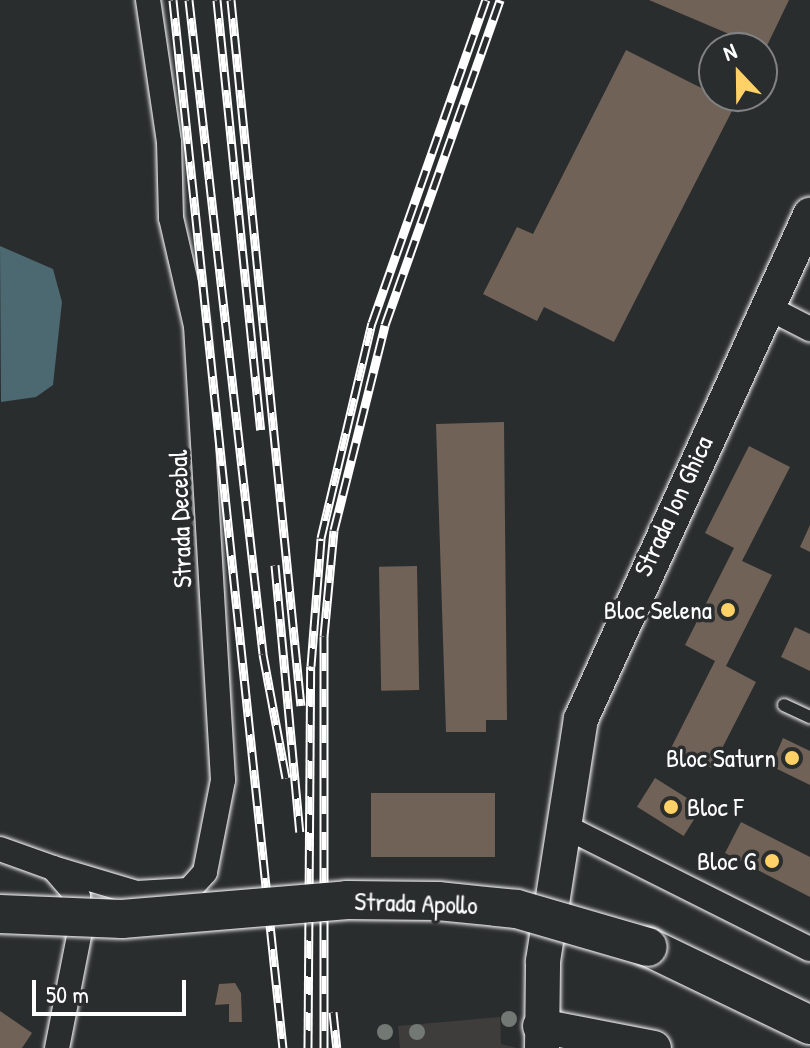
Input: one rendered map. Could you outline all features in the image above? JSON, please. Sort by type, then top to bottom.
[{"type":"main road","name":"Strada Apollo","points":[[0,914],[122,919],[423,900],[517,909],[648,947],[810,1025]]},
{"type":"street","name":"Strada Decebal","points":[[0,849],[137,893],[189,890],[205,872],[223,780],[196,326],[171,218],[148,0]]},
{"type":"street","name":"Strada Ion Ghica","points":[[541,1037],[551,902],[562,825],[597,672],[810,215]]},
{"type":"street","points":[[765,306],[810,329]]},
{"type":"street","points":[[562,825],[810,949]]},
{"type":"street","points":[[53,868],[72,886],[81,917],[57,1048]]},
{"type":"street","points":[[541,1037],[654,1048]]},
{"type":"lane","points":[[784,705],[810,717]]},
{"type":"shaded area","points":[[500,1017],[501,1044],[517,1048],[400,1048],[398,1026]]},
{"type":"water","points":[[0,246],[53,269],[62,302],[53,385],[36,397],[1,402]]},
{"type":"building","points":[[649,0],[789,0],[774,32],[724,32]]},
{"type":"building","points":[[626,50],[698,86],[698,112],[731,112],[614,342],[544,307],[537,321],[483,294],[517,227],[533,234]]},
{"type":"building","points":[[504,422],[507,720],[486,720],[486,732],[446,732],[436,424]]},
{"type":"building","name":"Bloc Selena","points":[[749,446],[790,467],[742,561],[772,575],[726,666],[756,682],[712,768],[671,748],[715,661],[685,645],[734,548],[705,533]]},
{"type":"building","points":[[810,525],[810,552],[800,547]]},
{"type":"building","points":[[417,566],[419,690],[381,691],[379,567]]},
{"type":"building","points":[[795,627],[810,634],[810,671],[781,657]]},
{"type":"building","name":"Bloc Saturn","points":[[783,738],[810,751],[810,785],[771,766]]},
{"type":"building","name":"Bloc F","points":[[655,778],[702,807],[684,836],[637,807]]},
{"type":"building","points":[[371,793],[495,793],[495,857],[371,857]]},
{"type":"building","name":"Bloc G","points":[[741,822],[810,857],[810,897],[725,853]]},
{"type":"building","points":[[235,983],[241,993],[242,1022],[229,1022],[229,1004],[215,1005],[219,984]]},
{"type":"building","points":[[0,1011],[32,1033],[22,1048],[0,1048]]},
{"type":"railway","points":[[173,0],[283,1048]]},
{"type":"railway","points":[[189,0],[263,654],[286,778]]},
{"type":"railway","points":[[217,0],[261,430]]},
{"type":"railway","points":[[231,0],[301,706]]},
{"type":"railway","points":[[308,1048],[311,666],[321,538],[372,323],[486,0]]},
{"type":"railway","points":[[324,1048],[324,636],[334,530],[385,325],[500,0]]},
{"type":"railway","points":[[275,565],[300,832]]},
{"type":"railway","points":[[333,1012],[337,1048]]},
{"type":"place","name":"Bloc Selena","points":[[728,610]]},
{"type":"place","name":"Bloc Saturn","points":[[792,758]]},
{"type":"place","name":"Bloc F","points":[[671,807]]},
{"type":"place","name":"Bloc G","points":[[772,861]]}]
